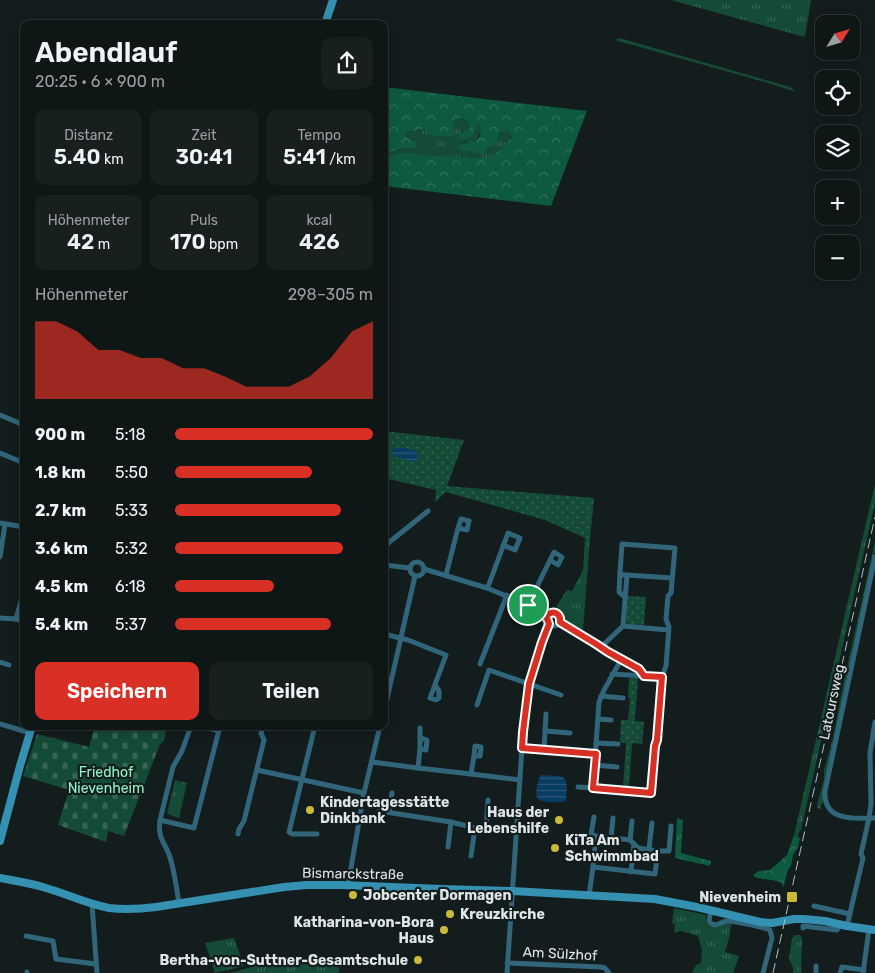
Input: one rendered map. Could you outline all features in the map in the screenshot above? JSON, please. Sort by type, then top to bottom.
[{"type":"street","points":[[327,20],[333,0]]},
{"type":"street","points":[[0,415],[20,423]]},
{"type":"street","points":[[0,453],[20,461]]},
{"type":"street","points":[[388,543],[428,511]]},
{"type":"street","points":[[0,556],[3,524],[20,526]]},
{"type":"street","points":[[445,575],[458,528]]},
{"type":"street","points":[[578,787],[651,793],[662,677],[666,666],[669,627],[666,619],[668,596],[671,593],[675,548],[622,544],[619,592],[626,598]]},
{"type":"street","points":[[487,588],[503,545]]},
{"type":"street","name":"Latoursweg","points":[[872,818],[852,818],[836,815],[827,808],[824,799],[875,557]]},
{"type":"street","points":[[528,605],[550,560]]},
{"type":"street","points":[[410,568],[416,562],[422,565],[423,571],[419,576],[415,576]]},
{"type":"street","points":[[388,565],[410,568]]},
{"type":"street","points":[[410,568],[415,576]]},
{"type":"street","points":[[423,571],[445,575],[507,595],[528,605],[549,621],[557,625],[560,622]]},
{"type":"street","points":[[620,573],[623,575],[672,578]]},
{"type":"street","points":[[601,647],[623,626],[627,575]]},
{"type":"street","points":[[388,695],[415,576]]},
{"type":"street","points":[[480,664],[507,595]]},
{"type":"street","points":[[16,619],[20,604]]},
{"type":"street","points":[[507,973],[523,732],[529,684],[553,612],[558,614],[560,622],[639,669],[644,676]]},
{"type":"street","points":[[0,618],[20,620]]},
{"type":"street","points":[[623,626],[668,630]]},
{"type":"street","points":[[388,635],[408,640],[446,656],[434,685]]},
{"type":"street","points":[[593,788],[599,702],[621,660]]},
{"type":"street","points":[[0,662],[9,664]]},
{"type":"street","points":[[477,705],[489,670],[561,695]]},
{"type":"street","points":[[612,674],[662,677]]},
{"type":"street","points":[[601,696],[623,698]]},
{"type":"street","points":[[544,750],[546,714]]},
{"type":"street","points":[[598,719],[610,720]]},
{"type":"street","points":[[803,928],[803,926],[837,930],[844,926],[850,914],[863,858],[861,854],[872,818],[870,753],[875,722]]},
{"type":"street","points":[[0,724],[20,728]]},
{"type":"street","points":[[418,768],[420,728]]},
{"type":"street","points":[[0,841],[31,730]]},
{"type":"street","points":[[179,904],[171,860],[160,835],[160,820],[173,767],[182,751],[190,730]]},
{"type":"street","points":[[160,820],[194,828],[218,730]]},
{"type":"street","points":[[238,834],[244,821],[264,740],[262,730]]},
{"type":"street","points":[[314,730],[289,832],[292,834],[317,834]]},
{"type":"street","points":[[348,885],[364,793],[379,730]]},
{"type":"street","points":[[544,731],[570,733]]},
{"type":"street","points":[[596,743],[618,744]]},
{"type":"street","points":[[522,748],[596,754]]},
{"type":"street","points":[[471,774],[474,756]]},
{"type":"street","points":[[372,762],[520,780]]},
{"type":"street","points":[[595,765],[617,767]]},
{"type":"street","points":[[257,770],[364,793]]},
{"type":"street","points":[[389,812],[392,793]]},
{"type":"street","points":[[486,829],[488,800]]},
{"type":"street","points":[[379,811],[451,822],[475,828],[516,832]]},
{"type":"street","points":[[594,817],[591,835],[632,842],[638,848],[669,851],[671,826]]},
{"type":"street","points":[[611,838],[613,818]]},
{"type":"street","points":[[631,872],[632,820]]},
{"type":"street","points":[[448,847],[451,822]]},
{"type":"street","points":[[649,849],[652,823]]},
{"type":"street","points":[[471,856],[475,828]]},
{"type":"street","points":[[589,896],[596,836]]},
{"type":"street","points":[[593,867],[655,874],[658,850]]},
{"type":"street","name":"Bismarckstraße","points":[[0,878],[48,888],[92,904],[111,908],[136,909],[179,904],[284,887],[348,885],[655,899],[760,922],[772,923],[804,919],[872,929]]},
{"type":"street","points":[[92,904],[97,973]]},
{"type":"street","points":[[814,906],[850,914]]},
{"type":"street","points":[[711,910],[709,921],[711,924],[715,925],[730,920],[768,929],[772,932],[763,973]]},
{"type":"street","points":[[840,973],[842,967],[864,971],[872,929]]},
{"type":"street","points":[[26,936],[53,941],[56,959],[96,964]]},
{"type":"street","name":"Am Sülzhof","points":[[508,963],[601,967],[605,968],[609,973]]},
{"type":"street","points":[[816,966],[816,973]]},
{"type":"green space","points":[[671,0],[811,0],[805,37]]},
{"type":"green space","points":[[619,38],[790,87],[796,92],[615,40]]},
{"type":"green space","points":[[388,87],[587,111],[551,206],[388,186],[388,157],[407,152],[421,155],[487,158],[498,151],[512,137],[509,131],[503,131],[497,141],[483,154],[471,150],[462,151],[456,147],[460,144],[477,140],[480,125],[477,126],[473,136],[461,139],[458,136],[459,133],[470,127],[467,121],[459,119],[453,124],[455,134],[453,136],[434,136],[424,129],[408,132],[405,135],[418,144],[416,148],[402,148],[388,153]]},
{"type":"green space","points":[[460,118],[467,121],[470,127],[460,132],[473,136],[477,126],[480,125],[481,131],[476,140],[464,142],[456,147],[460,149],[472,150],[483,154],[503,131],[509,131],[512,137],[498,151],[487,158],[421,155],[407,152],[388,157],[388,152],[410,147],[413,140],[405,135],[408,132],[452,125],[456,119]]},
{"type":"green space","points":[[388,431],[464,440],[447,486],[594,498],[590,538],[585,538],[545,520],[446,492],[435,502],[436,490],[388,479]]},
{"type":"green space","points":[[875,484],[875,503],[798,837],[794,835]]},
{"type":"green space","points":[[585,538],[590,538],[583,630],[566,620],[562,611],[556,607],[567,590],[572,591],[583,570]]},
{"type":"green space","points":[[875,541],[875,550],[850,662],[824,790],[823,804],[820,805],[822,809],[817,808],[824,779],[824,770],[833,738]]},
{"type":"green space","points":[[628,596],[646,597],[644,625],[628,624],[626,622]]},
{"type":"green space","points":[[629,678],[638,678],[635,721],[644,722],[642,744],[632,743],[629,789],[623,789],[626,743],[620,742],[621,720],[628,720]]},
{"type":"green space","name":"Friedhof Nievenheim","points":[[94,730],[166,730],[164,741],[160,744],[124,836],[108,831],[106,842],[58,825],[69,790],[23,776],[37,734],[89,747]]},
{"type":"green space","points":[[175,780],[187,783],[179,818],[167,814]]},
{"type":"green space","points":[[677,818],[683,820],[681,853],[711,861],[710,866],[675,858]]},
{"type":"green space","points":[[794,835],[800,838],[783,888],[782,883],[778,881],[753,876],[759,871],[770,870],[787,855]]},
{"type":"green space","points":[[674,908],[706,915],[706,922],[711,927],[732,923],[725,952],[739,956],[733,973],[692,973],[696,965],[701,963],[702,950],[698,936],[681,931],[674,933],[675,924],[672,923]]},
{"type":"green space","points":[[795,935],[800,935],[802,938],[801,973],[793,973],[793,967],[789,959],[792,938]]},
{"type":"green space","points":[[234,938],[244,966],[215,973],[205,943]]},
{"type":"green space","points":[[340,961],[339,973],[230,973],[270,962]]},
{"type":"water","points":[[398,447],[417,452],[418,459],[414,462],[396,457],[392,450]]},
{"type":"water","points":[[541,775],[564,778],[567,785],[566,801],[552,802],[538,799],[536,790]]},
{"type":"railway","points":[[773,973],[875,517]]},
{"type":"place","name":"Kindertagesstätte Dinkbank","points":[[310,810]]},
{"type":"place","name":"Haus der Lebenshilfe","points":[[559,820]]},
{"type":"place","name":"KiTa Am Schwimmbad","points":[[555,848]]},
{"type":"place","name":"Jobcenter Dormagen","points":[[353,895]]},
{"type":"place","name":"Nievenheim","points":[[792,897]]},
{"type":"place","name":"Kreuzkirche","points":[[450,914]]},
{"type":"place","name":"Katharina-von-Bora Haus","points":[[444,930]]},
{"type":"place","name":"Bertha-von-Suttner-Gesamtschule","points":[[418,960]]},
{"type":"route","points":[[528,605],[549,614],[553,612],[558,614],[560,622],[639,669],[644,676],[662,677],[651,793],[593,788],[596,754],[522,748],[529,684],[549,624],[547,618],[528,605]]}]
